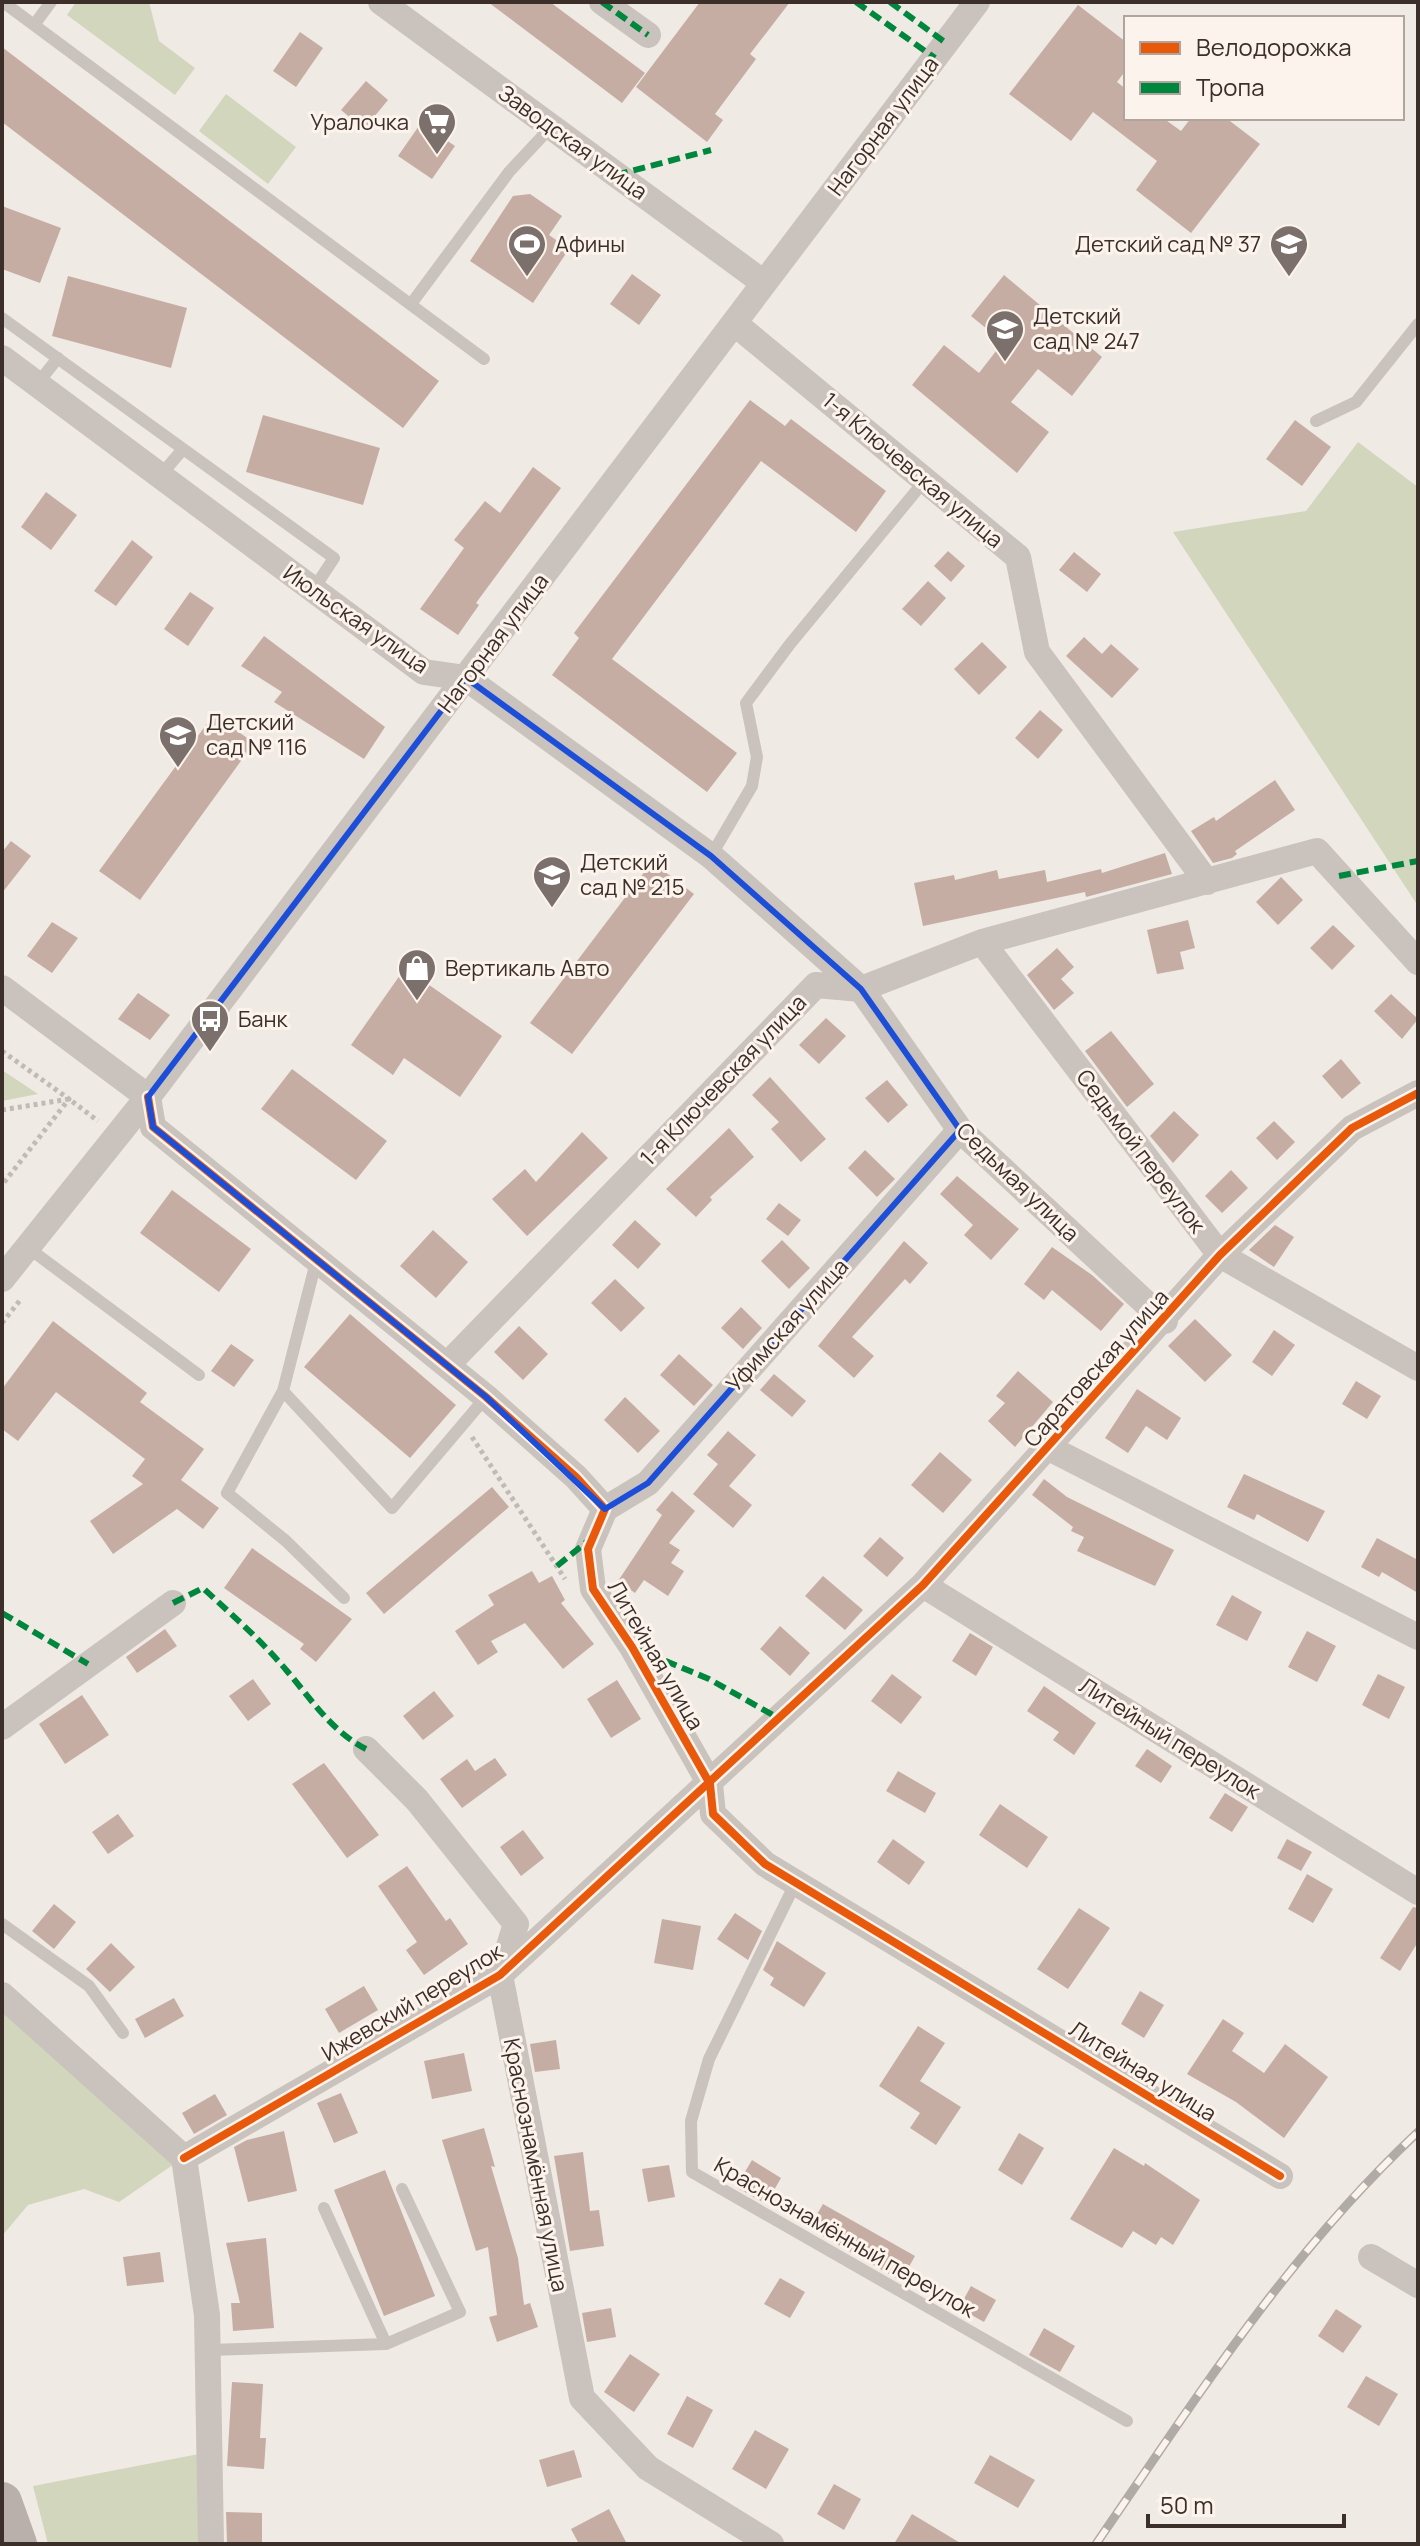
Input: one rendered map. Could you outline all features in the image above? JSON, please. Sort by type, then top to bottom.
[{"type":"main road","points":[[2,2502],[17,2544]]},
{"type":"street","name":"Заводская улица","points":[[381,2],[764,283]]},
{"type":"street","points":[[602,2],[648,35]]},
{"type":"street","name":"Нагорная улица","points":[[2,1279],[148,1097],[977,2]]},
{"type":"street","name":"1-я Ключевская улица","points":[[734,323],[1018,557],[1037,652],[1207,882]]},
{"type":"street","name":"Июльская улица","points":[[2,358],[424,672],[466,678],[711,856],[861,989]]},
{"type":"street","name":"1-я Ключевская улица","points":[[447,1365],[816,985],[861,989],[982,942],[1317,851],[1418,962]]},
{"type":"street","name":"Седьмой переулок","points":[[982,942],[1220,1255],[1418,1368]]},
{"type":"street","points":[[2,988],[148,1097],[153,1127],[486,1397],[576,1477],[605,1509]]},
{"type":"street","name":"Седьмая улица","points":[[861,989],[960,1130],[1165,1321]]},
{"type":"street","name":"Саратовская улица","points":[[710,1784],[923,1585],[1165,1321],[1220,1255],[1352,1128],[1418,1093]]},
{"type":"street","name":"Уфимская улица","points":[[605,1509],[648,1483],[960,1130]]},
{"type":"street","points":[[1049,1448],[1418,1637]]},
{"type":"street","name":"Литейная улица","points":[[605,1509],[588,1549],[593,1589],[632,1647],[710,1784],[713,1814],[765,1864],[797,1880],[1280,2176]]},
{"type":"street","name":"Литейный переулок","points":[[923,1585],[1418,1892]]},
{"type":"street","points":[[2,1727],[173,1603]]},
{"type":"street","name":"Краснознамённая улица","points":[[366,1749],[417,1800],[493,1891],[516,1924],[500,1975],[582,2398],[648,2468],[771,2544]]},
{"type":"street","name":"Ижевский переулок","points":[[184,2158],[500,1975],[710,1784]]},
{"type":"street","points":[[2,1995],[184,2158],[207,2315],[211,2544]]},
{"type":"street","points":[[1371,2257],[1418,2285]]},
{"type":"lane","points":[[3,2],[484,359]]},
{"type":"lane","points":[[34,25],[51,2]]},
{"type":"lane","points":[[411,304],[509,172],[551,127]]},
{"type":"lane","points":[[2,318],[334,558],[313,590]]},
{"type":"lane","points":[[1316,421],[1356,402],[1418,324]]},
{"type":"lane","points":[[37,384],[58,358]]},
{"type":"lane","points":[[160,476],[183,449]]},
{"type":"lane","points":[[711,856],[752,786],[757,757],[746,703],[790,644],[926,479]]},
{"type":"lane","points":[[27,1247],[199,1375]]},
{"type":"lane","points":[[316,1262],[283,1391],[227,1493],[286,1541],[344,1598]]},
{"type":"lane","points":[[283,1391],[392,1508],[486,1397]]},
{"type":"lane","name":"Краснознамённый переулок","points":[[797,1880],[709,2059],[691,2121],[692,2172],[1127,2421]]},
{"type":"lane","points":[[2,1924],[89,1986],[123,2033]]},
{"type":"lane","points":[[208,2350],[386,2344],[460,2312],[402,2189]]},
{"type":"lane","points":[[324,2208],[386,2344]]},
{"type":"path","points":[[2,1051],[69,1099],[2,1185]]},
{"type":"highlighted area","points":[[466,678],[711,856],[861,989],[960,1130],[648,1483],[605,1509],[486,1397],[153,1127],[148,1097]]},
{"type":"green space","points":[[76,2],[149,2],[159,41],[195,68],[175,95],[67,15]]},
{"type":"green space","points":[[226,94],[296,147],[268,184],[199,131]]},
{"type":"green space","points":[[1358,442],[1418,487],[1418,906],[1173,532],[1306,511]]},
{"type":"green space","points":[[2,1070],[38,1094],[2,1101]]},
{"type":"green space","points":[[2,2002],[180,2160],[119,2202],[84,2189],[28,2205],[2,2236]]},
{"type":"green space","points":[[199,2454],[203,2544],[48,2544],[33,2486]]},
{"type":"building","points":[[488,2],[550,2],[645,73],[622,103]]},
{"type":"building","points":[[700,2],[790,2],[750,54],[756,59],[715,114],[723,120],[707,142],[636,87]]},
{"type":"building","points":[[1078,5],[1124,40],[1124,73],[1117,82],[1124,87],[1124,120],[1166,120],[1181,131],[1189,120],[1229,120],[1260,144],[1191,233],[1136,190],[1157,161],[1093,112],[1071,141],[1009,94]]},
{"type":"building","points":[[300,32],[323,48],[296,87],[273,71]]},
{"type":"building","points":[[2,47],[439,381],[403,428],[2,122]]},
{"type":"building","points":[[366,81],[388,100],[364,129],[341,110]]},
{"type":"building","points":[[421,123],[455,146],[432,179],[398,156]]},
{"type":"building","points":[[530,194],[562,216],[549,235],[569,249],[533,303],[470,261],[513,196]]},
{"type":"building","points":[[2,206],[61,228],[40,283],[2,269]]},
{"type":"building","points":[[632,274],[661,295],[639,325],[610,304]]},
{"type":"building","points":[[1004,275],[1102,357],[1072,396],[1038,369],[1011,402],[1049,432],[1017,473],[912,385],[944,345],[979,373],[1003,342],[971,316]]},
{"type":"building","points":[[68,276],[187,308],[171,368],[52,336]]},
{"type":"building","points":[[750,400],[785,426],[791,419],[886,491],[856,532],[761,461],[612,659],[737,753],[707,792],[552,675],[579,638],[574,633]]},
{"type":"building","points":[[263,415],[380,448],[363,505],[246,472]]},
{"type":"building","points":[[1295,420],[1331,447],[1302,486],[1266,459]]},
{"type":"building","points":[[533,467],[561,488],[476,603],[479,605],[458,635],[420,609],[464,548],[454,540],[485,501],[500,513]]},
{"type":"building","points":[[46,492],[77,515],[51,550],[21,527]]},
{"type":"building","points":[[132,540],[153,557],[116,606],[94,591]]},
{"type":"building","points":[[948,551],[965,566],[951,582],[934,566]]},
{"type":"building","points":[[1074,552],[1101,574],[1087,592],[1059,570]]},
{"type":"building","points":[[928,581],[946,598],[921,626],[902,609]]},
{"type":"building","points":[[190,592],[214,608],[188,646],[164,629]]},
{"type":"building","points":[[264,636],[385,727],[364,759],[274,702],[282,692],[241,666]]},
{"type":"building","points":[[1084,637],[1102,654],[1111,644],[1139,669],[1112,698],[1066,656]]},
{"type":"building","points":[[982,642],[1007,667],[979,695],[954,669]]},
{"type":"building","points":[[1040,710],[1063,730],[1038,759],[1015,738]]},
{"type":"building","points":[[214,714],[254,743],[140,900],[99,871]]},
{"type":"building","points":[[1275,780],[1295,810],[1235,851],[1237,854],[1232,858],[1213,863],[1191,831],[1214,817],[1216,821]]},
{"type":"building","points":[[11,841],[31,856],[2,893],[2,852]]},
{"type":"building","points":[[1165,853],[1172,874],[1086,897],[1085,892],[923,926],[914,883],[954,875],[955,880],[997,870],[999,879],[1045,870],[1047,882],[1101,869],[1102,873]]},
{"type":"building","points":[[652,862],[694,894],[572,1054],[530,1023]]},
{"type":"building","points":[[1281,877],[1303,900],[1278,925],[1256,902]]},
{"type":"building","points":[[1188,920],[1195,948],[1180,952],[1184,969],[1157,974],[1147,930]]},
{"type":"building","points":[[52,922],[78,938],[52,973],[27,956]]},
{"type":"building","points":[[1333,925],[1355,946],[1332,970],[1310,948]]},
{"type":"building","points":[[1057,948],[1074,967],[1061,979],[1074,993],[1054,1010],[1027,975]]},
{"type":"building","name":"Вертикаль Авто","points":[[405,968],[502,1036],[460,1097],[404,1058],[393,1075],[351,1045]]},
{"type":"building","points":[[138,993],[170,1015],[150,1040],[118,1019]]},
{"type":"building","points":[[1391,994],[1418,1019],[1402,1039],[1374,1011]]},
{"type":"building","points":[[826,1018],[846,1036],[819,1064],[799,1045]]},
{"type":"building","points":[[1111,1031],[1154,1084],[1127,1107],[1085,1051]]},
{"type":"building","points":[[1341,1059],[1361,1083],[1342,1099],[1322,1076]]},
{"type":"building","points":[[292,1069],[387,1141],[356,1180],[261,1109]]},
{"type":"building","points":[[770,1077],[826,1139],[801,1162],[771,1129],[779,1122],[752,1095]]},
{"type":"building","points":[[887,1080],[908,1105],[888,1123],[865,1098]]},
{"type":"building","points":[[1174,1111],[1199,1135],[1173,1163],[1150,1136]]},
{"type":"building","points":[[1274,1121],[1295,1142],[1277,1160],[1256,1138]]},
{"type":"building","points":[[729,1128],[754,1157],[710,1197],[712,1200],[696,1217],[666,1189]]},
{"type":"building","points":[[582,1132],[608,1158],[527,1236],[492,1199],[525,1169],[536,1182]]},
{"type":"building","points":[[865,1150],[895,1179],[877,1197],[848,1168]]},
{"type":"building","points":[[1231,1170],[1248,1188],[1222,1213],[1205,1196]]},
{"type":"building","points":[[957,1176],[1019,1229],[991,1260],[964,1235],[973,1225],[940,1194]]},
{"type":"building","points":[[172,1190],[251,1249],[219,1292],[140,1233]]},
{"type":"building","points":[[779,1203],[801,1220],[788,1236],[766,1219]]},
{"type":"building","points":[[635,1220],[661,1244],[638,1269],[612,1245]]},
{"type":"building","points":[[1275,1225],[1294,1237],[1274,1267],[1249,1250]]},
{"type":"building","points":[[433,1230],[468,1262],[436,1298],[400,1266]]},
{"type":"building","points":[[782,1240],[810,1268],[789,1289],[761,1261]]},
{"type":"building","points":[[904,1241],[928,1263],[910,1284],[905,1279],[852,1337],[874,1356],[854,1378],[818,1346]]},
{"type":"building","points":[[1052,1247],[1092,1275],[1124,1304],[1101,1331],[1052,1290],[1044,1300],[1024,1284]]},
{"type":"building","points":[[615,1279],[645,1308],[621,1332],[591,1303]]},
{"type":"building","points":[[741,1307],[762,1328],[743,1349],[721,1328]]},
{"type":"building","points":[[350,1314],[456,1405],[410,1458],[304,1367]]},
{"type":"building","points":[[1195,1319],[1232,1355],[1205,1382],[1168,1346]]},
{"type":"building","points":[[53,1321],[147,1393],[140,1402],[204,1449],[181,1480],[219,1508],[203,1529],[177,1509],[113,1554],[90,1521],[143,1484],[132,1476],[145,1459],[56,1392],[18,1441],[2,1429],[2,1389]]},
{"type":"building","points":[[519,1326],[548,1354],[523,1380],[494,1352]]},
{"type":"building","points":[[1274,1330],[1295,1345],[1272,1376],[1252,1362]]},
{"type":"building","points":[[231,1344],[254,1360],[234,1387],[211,1371]]},
{"type":"building","points":[[679,1354],[713,1385],[694,1406],[660,1375]]},
{"type":"building","points":[[1018,1371],[1053,1402],[1015,1447],[988,1421],[1005,1403],[996,1396]]},
{"type":"building","points":[[774,1374],[806,1401],[792,1417],[760,1390]]},
{"type":"building","points":[[1356,1381],[1381,1396],[1367,1419],[1342,1404]]},
{"type":"building","points":[[1137,1389],[1181,1418],[1167,1440],[1146,1426],[1128,1453],[1105,1438]]},
{"type":"building","points":[[625,1397],[660,1431],[638,1453],[604,1420]]},
{"type":"building","points":[[728,1431],[756,1455],[729,1486],[752,1505],[733,1528],[693,1494],[718,1464],[707,1455]]},
{"type":"building","points":[[940,1452],[972,1480],[943,1513],[911,1485]]},
{"type":"building","points":[[1244,1474],[1325,1511],[1308,1542],[1257,1514],[1254,1520],[1227,1507]]},
{"type":"building","points":[[1044,1479],[1067,1497],[1174,1550],[1155,1586],[1077,1551],[1084,1537],[1071,1531],[1073,1527],[1032,1495]]},
{"type":"building","points":[[492,1487],[509,1507],[384,1614],[366,1593]]},
{"type":"building","points":[[672,1491],[695,1511],[669,1543],[680,1550],[671,1563],[684,1571],[668,1596],[644,1580],[635,1593],[618,1581],[662,1515],[656,1510]]},
{"type":"building","points":[[880,1537],[904,1558],[887,1577],[863,1556]]},
{"type":"building","points":[[1377,1538],[1418,1560],[1418,1593],[1382,1572],[1379,1577],[1361,1567]]},
{"type":"building","points":[[252,1548],[352,1619],[316,1662],[300,1649],[304,1644],[224,1588]]},
{"type":"building","points":[[532,1571],[539,1583],[552,1576],[565,1600],[561,1603],[594,1644],[563,1669],[525,1623],[491,1641],[498,1652],[478,1665],[455,1631],[494,1605],[488,1595]]},
{"type":"building","points":[[823,1576],[863,1610],[845,1630],[805,1596]]},
{"type":"building","points":[[1232,1595],[1262,1612],[1247,1641],[1216,1625]]},
{"type":"building","points":[[780,1626],[810,1653],[790,1676],[760,1649]]},
{"type":"building","points":[[165,1629],[177,1646],[137,1673],[126,1657]]},
{"type":"building","points":[[1307,1631],[1336,1646],[1317,1682],[1288,1667]]},
{"type":"building","points":[[970,1633],[993,1647],[976,1676],[952,1661]]},
{"type":"building","points":[[892,1674],[922,1697],[901,1724],[871,1701]]},
{"type":"building","points":[[1378,1674],[1405,1687],[1389,1719],[1362,1705]]},
{"type":"building","points":[[253,1679],[271,1704],[248,1721],[229,1696]]},
{"type":"building","points":[[617,1680],[641,1719],[611,1738],[587,1699]]},
{"type":"building","points":[[1044,1686],[1096,1723],[1074,1755],[1053,1740],[1059,1732],[1027,1711]]},
{"type":"building","points":[[434,1691],[454,1716],[423,1740],[403,1716]]},
{"type":"building","points":[[82,1695],[109,1735],[65,1764],[39,1724]]},
{"type":"building","points":[[1147,1749],[1172,1766],[1161,1783],[1135,1766]]},
{"type":"building","points":[[495,1758],[507,1775],[462,1808],[440,1779],[467,1759],[475,1771]]},
{"type":"building","points":[[324,1763],[379,1835],[347,1858],[292,1784]]},
{"type":"building","points":[[898,1771],[936,1793],[925,1813],[886,1791]]},
{"type":"building","points":[[1225,1793],[1248,1807],[1232,1832],[1209,1818]]},
{"type":"building","points":[[1000,1804],[1048,1837],[1027,1868],[979,1835]]},
{"type":"building","points":[[118,1814],[134,1836],[108,1854],[92,1832]]},
{"type":"building","points":[[523,1830],[544,1858],[521,1876],[500,1847]]},
{"type":"building","points":[[893,1839],[925,1862],[909,1885],[877,1862]]},
{"type":"building","points":[[1287,1839],[1312,1852],[1301,1871],[1277,1858]]},
{"type":"building","points":[[407,1866],[446,1921],[450,1918],[468,1944],[424,1975],[406,1950],[417,1942],[378,1886]]},
{"type":"building","points":[[1307,1874],[1333,1889],[1313,1923],[1288,1909]]},
{"type":"building","points":[[54,1904],[76,1922],[54,1949],[32,1931]]},
{"type":"building","points":[[1413,1907],[1418,1908],[1418,1942],[1400,1971],[1380,1958]]},
{"type":"building","points":[[1079,1908],[1110,1928],[1068,1989],[1037,1969]]},
{"type":"building","points":[[735,1913],[762,1931],[748,1960],[717,1939]]},
{"type":"building","points":[[662,1919],[701,1926],[693,1970],[654,1963]]},
{"type":"building","points":[[777,1941],[826,1973],[804,2007],[770,1985],[774,1978],[763,1970]]},
{"type":"building","points":[[111,1943],[135,1967],[110,1992],[86,1969]]},
{"type":"building","points":[[364,1986],[378,2010],[339,2033],[325,2009]]},
{"type":"building","points":[[1140,1991],[1164,2005],[1144,2038],[1121,2024]]},
{"type":"building","points":[[174,1998],[184,2016],[145,2038],[135,2019]]},
{"type":"building","points":[[1223,2019],[1244,2033],[1232,2051],[1264,2073],[1285,2044],[1328,2077],[1284,2138],[1236,2102],[1187,2074]]},
{"type":"building","points":[[918,2026],[945,2043],[920,2081],[961,2107],[936,2145],[910,2128],[920,2113],[879,2086]]},
{"type":"building","points":[[556,2040],[560,2069],[535,2072],[530,2044]]},
{"type":"building","points":[[464,2053],[472,2091],[432,2099],[424,2061]]},
{"type":"building","points":[[341,2093],[358,2133],[334,2143],[317,2103]]},
{"type":"building","points":[[215,2094],[227,2115],[194,2134],[182,2113]]},
{"type":"building","points":[[484,2128],[495,2167],[491,2166],[518,2258],[524,2305],[530,2303],[538,2327],[497,2342],[489,2317],[497,2315],[488,2247],[476,2251],[442,2140]]},
{"type":"building","points":[[284,2131],[297,2191],[248,2202],[234,2147],[247,2140]]},
{"type":"building","points":[[1019,2133],[1044,2148],[1022,2185],[998,2170]]},
{"type":"building","points":[[1114,2148],[1144,2166],[1145,2163],[1200,2200],[1173,2245],[1161,2237],[1156,2245],[1133,2231],[1122,2248],[1070,2219]]},
{"type":"building","points":[[583,2152],[590,2211],[599,2210],[604,2246],[570,2251],[554,2156]]},
{"type":"building","points":[[752,2160],[781,2178],[766,2204],[736,2187]]},
{"type":"building","points":[[669,2165],[675,2197],[648,2202],[642,2169]]},
{"type":"building","points":[[385,2170],[435,2296],[384,2316],[334,2190]]},
{"type":"building","points":[[823,2204],[915,2256],[901,2281],[809,2228]]},
{"type":"building","points":[[266,2238],[274,2328],[233,2331],[231,2303],[240,2303],[226,2243]]},
{"type":"building","points":[[160,2252],[164,2282],[127,2286],[123,2257]]},
{"type":"building","points":[[780,2278],[805,2292],[790,2318],[764,2304]]},
{"type":"building","points":[[971,2286],[996,2300],[984,2322],[959,2308]]},
{"type":"building","points":[[611,2308],[616,2337],[587,2342],[582,2313]]},
{"type":"building","points":[[1336,2309],[1362,2326],[1343,2353],[1318,2336]]},
{"type":"building","points":[[1044,2328],[1075,2346],[1060,2372],[1029,2355]]},
{"type":"building","points":[[630,2354],[660,2374],[634,2412],[604,2392]]},
{"type":"building","points":[[1366,2376],[1398,2394],[1379,2426],[1347,2407]]},
{"type":"building","points":[[232,2382],[263,2384],[260,2438],[266,2438],[264,2469],[227,2466]]},
{"type":"building","points":[[687,2396],[713,2410],[693,2448],[667,2434]]},
{"type":"building","points":[[755,2430],[789,2449],[766,2489],[732,2469]]},
{"type":"building","points":[[574,2450],[582,2477],[547,2487],[539,2460]]},
{"type":"building","points":[[990,2455],[1035,2480],[1018,2508],[974,2483]]},
{"type":"building","points":[[834,2484],[861,2499],[844,2530],[817,2514]]},
{"type":"building","points":[[609,2509],[627,2544],[579,2544],[571,2529]]},
{"type":"building","points":[[226,2512],[262,2513],[262,2544],[227,2544]]},
{"type":"building","points":[[912,2514],[962,2544],[894,2544]]},
{"type":"railway","points":[[1096,2544],[1208,2381],[1285,2278],[1371,2179],[1418,2132]]},
{"type":"marked path","points":[[602,2],[648,35]]},
{"type":"marked path","points":[[856,2],[935,58]]},
{"type":"marked path","points":[[890,2],[946,43]]},
{"type":"marked path","points":[[616,175],[711,150]]},
{"type":"marked path","points":[[1339,876],[1418,861]]},
{"type":"marked path","points":[[557,1566],[589,1540]]},
{"type":"marked path","points":[[173,1603],[203,1588],[267,1649],[332,1724],[366,1749]]},
{"type":"marked path","points":[[2,1613],[88,1664]]},
{"type":"marked path","points":[[632,1647],[709,1679],[780,1719]]},
{"type":"cycle path","points":[[184,2158],[500,1975],[923,1585],[1220,1255],[1352,1128],[1418,1093]]},
{"type":"cycle path","points":[[148,1097],[153,1127],[486,1397],[576,1477],[605,1509],[588,1549],[593,1589],[632,1647],[710,1784],[713,1814],[765,1864],[1280,2176]]},
{"type":"place","name":"Уралочка","points":[[437,156]]},
{"type":"place","name":"Афины","points":[[527,278]]},
{"type":"place","name":"Детский сад № 37","points":[[1289,278]]},
{"type":"place","name":"Детский сад № 247","points":[[1005,363]]},
{"type":"place","name":"Детский сад № 116","points":[[178,769]]},
{"type":"place","name":"Детский сад № 215","points":[[552,909]]},
{"type":"place","name":"Вертикаль Авто","points":[[417,1002]]},
{"type":"place","name":"Банк","points":[[210,1053]]}]
